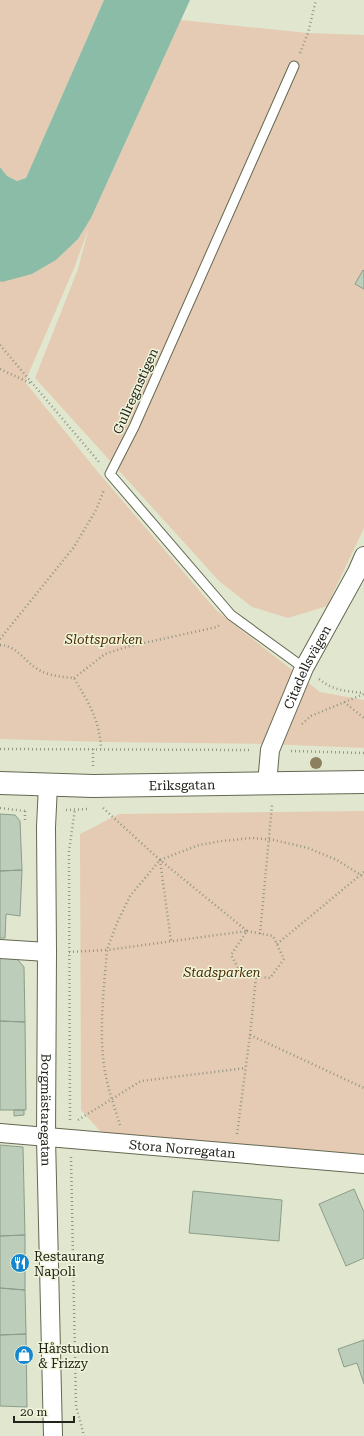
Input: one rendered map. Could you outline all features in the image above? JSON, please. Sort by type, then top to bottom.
[{"type":"street","name":"Citadellsvägen","points":[[270,794],[270,750],[304,668],[357,572],[364,556]]},
{"type":"street","name":"Eriksgatan","points":[[0,783],[270,794],[364,782]]},
{"type":"street","name":"Borgmästaregatan","points":[[48,785],[46,827],[46,1138],[53,1436]]},
{"type":"street","points":[[0,949],[47,952]]},
{"type":"street","name":"Stora Norregatan","points":[[0,1133],[364,1164]]},
{"type":"lane","name":"Gullregnstigen","points":[[110,474],[134,428],[294,66]]},
{"type":"lane","points":[[110,474],[231,615],[304,668]]},
{"type":"path","points":[[294,66],[308,34],[316,0]]},
{"type":"path","points":[[0,345],[110,474],[96,510],[74,548],[0,639]]},
{"type":"path","points":[[0,369],[32,384]]},
{"type":"path","points":[[0,645],[8,645],[41,671],[61,677],[74,678],[105,654],[130,646],[217,627],[231,615]]},
{"type":"path","points":[[304,668],[325,684],[341,691],[364,693]]},
{"type":"path","points":[[74,678],[91,707],[98,724],[101,749]]},
{"type":"path","points":[[299,726],[311,716],[364,693]]},
{"type":"path","points":[[344,702],[364,718]]},
{"type":"path","points":[[0,749],[270,750],[364,753]]},
{"type":"path","points":[[260,934],[269,840],[270,794]]},
{"type":"path","points":[[103,808],[160,860],[247,931]]},
{"type":"path","points":[[120,1127],[104,1065],[102,1015],[107,950],[130,896],[160,860],[199,845],[252,838],[308,848],[337,860],[364,877]]},
{"type":"path","points":[[160,860],[171,941]]},
{"type":"path","points":[[277,944],[364,872]]},
{"type":"path","points":[[47,952],[107,950],[247,931],[273,936],[277,944],[284,959],[270,978],[242,976],[231,955],[247,931]]},
{"type":"path","points":[[234,1153],[246,1068],[256,977]]},
{"type":"path","points":[[250,1035],[364,1088]]},
{"type":"path","points":[[77,1120],[141,1081],[246,1068]]},
{"type":"green space","points":[[0,0],[104,0],[26,178],[17,181],[7,176],[0,167]]},
{"type":"green space","name":"Slottsparken","points":[[181,20],[308,33],[364,35],[364,528],[327,606],[288,618],[252,607],[219,581],[35,378],[78,269],[89,227],[75,266],[25,382],[97,471],[216,610],[320,692],[364,700],[364,748],[268,744],[0,739],[0,281],[32,274],[56,260],[78,239],[91,218]]},
{"type":"green space","name":"Stadsparken","points":[[364,811],[364,1157],[101,1132],[81,1110],[80,834],[119,814]]},
{"type":"shaded area","points":[[104,0],[190,0],[91,218],[78,239],[56,260],[32,274],[2,282],[0,281],[0,167],[7,176],[17,181],[26,178]]},
{"type":"building","points":[[363,270],[364,271],[364,289],[355,284]]},
{"type":"building","points":[[0,814],[15,815],[20,821],[22,870],[0,871]]},
{"type":"building","points":[[22,870],[20,916],[6,914],[5,938],[0,938],[0,871]]},
{"type":"building","points":[[0,958],[17,959],[24,967],[25,1022],[0,1021]]},
{"type":"building","points":[[0,1021],[25,1022],[26,1110],[0,1110]]},
{"type":"building","points":[[14,1110],[24,1110],[24,1115],[14,1116]]},
{"type":"building","points":[[0,1145],[23,1147],[25,1235],[0,1236]]},
{"type":"building","points":[[354,1189],[364,1212],[364,1258],[346,1266],[319,1204]]},
{"type":"building","points":[[193,1191],[282,1200],[279,1241],[189,1233]]},
{"type":"building","points":[[25,1235],[25,1290],[0,1288],[0,1236]]},
{"type":"building","points":[[0,1288],[25,1290],[26,1334],[0,1335]]},
{"type":"building","points":[[26,1334],[27,1407],[0,1406],[0,1335]]},
{"type":"building","points":[[364,1340],[364,1384],[357,1363],[344,1367],[338,1349]]},
{"type":"place","name":"Restaurang Napoli","points":[[20,1263]]},
{"type":"place","name":"Hårstudion & Frizzy","points":[[24,1355]]}]
